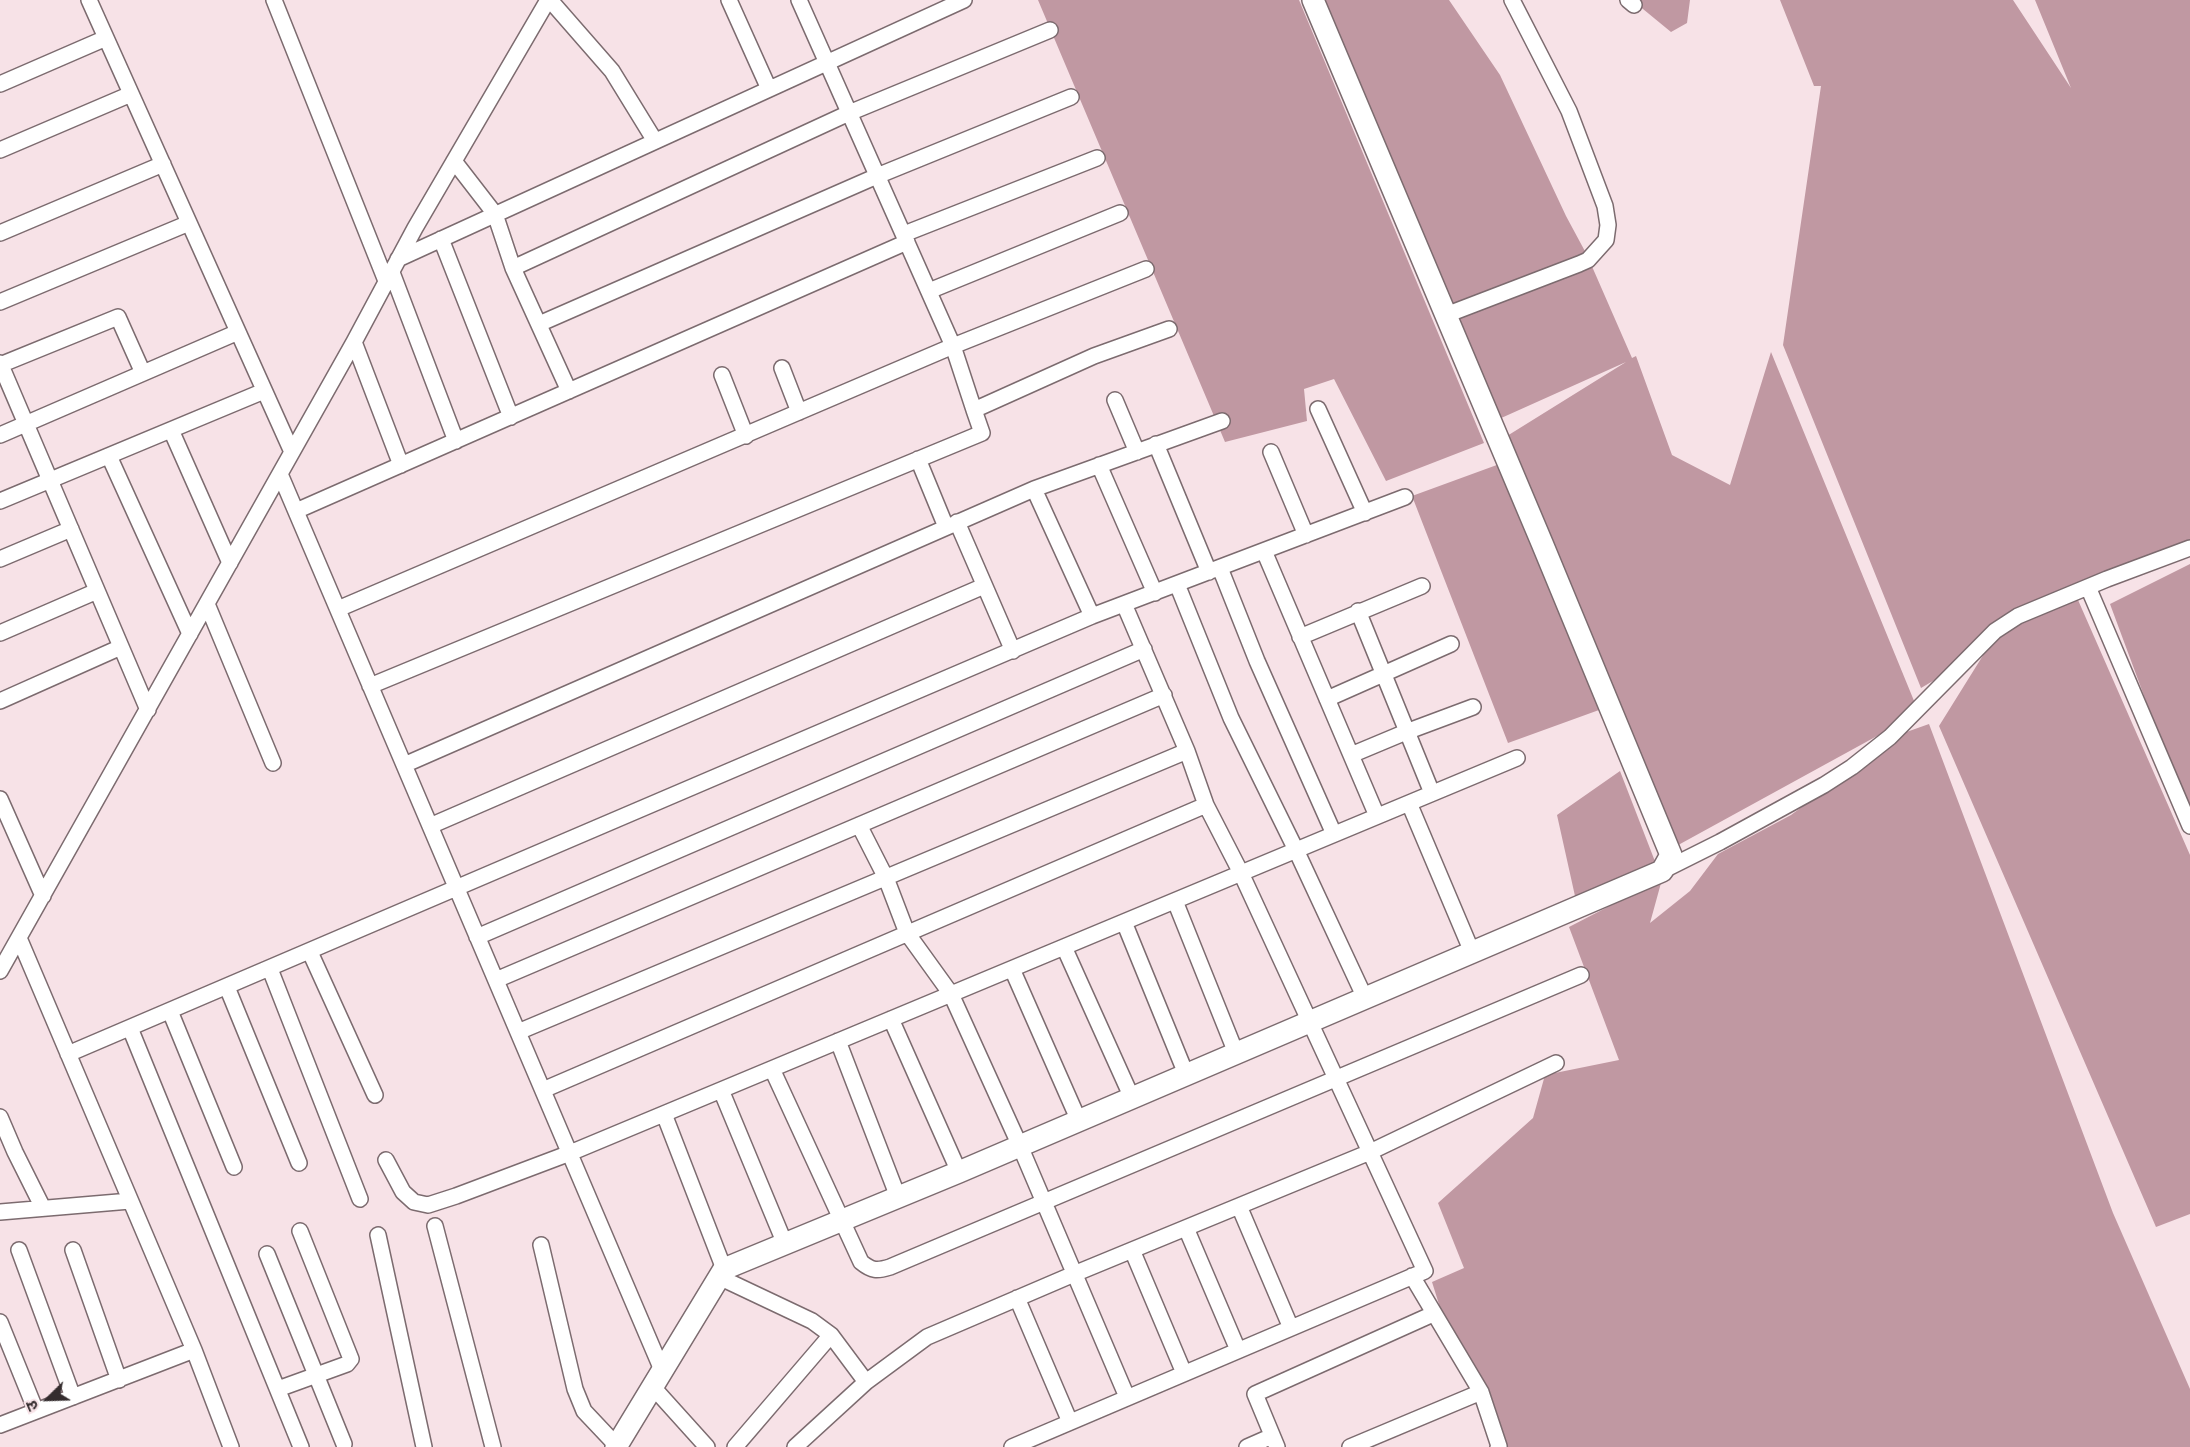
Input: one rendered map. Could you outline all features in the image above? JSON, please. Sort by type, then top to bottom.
[{"type":"street","points":[[89,0],[292,452]]},
{"type":"street","points":[[274,0],[392,270],[456,441]]},
{"type":"street","points":[[2,960],[19,938],[43,896],[354,342],[392,270],[549,0],[612,72],[655,141]]},
{"type":"street","points":[[729,0],[769,89]]},
{"type":"street","points":[[392,270],[441,239],[964,0]]},
{"type":"street","points":[[1313,0],[1671,855],[1662,871]]},
{"type":"street","points":[[1446,315],[1579,264],[1599,250],[1606,240],[1608,225],[1605,206],[1569,111],[1512,0]]},
{"type":"street","points":[[370,686],[982,433],[953,346],[849,113],[804,2]]},
{"type":"street","points":[[513,268],[849,113],[1050,30]]},
{"type":"street","points":[[0,84],[106,38]]},
{"type":"street","points":[[0,150],[131,94]]},
{"type":"street","points":[[539,324],[877,176],[1071,97]]},
{"type":"street","points":[[296,512],[905,238],[1097,158]]},
{"type":"street","points":[[454,161],[495,214],[513,268],[569,391]]},
{"type":"street","points":[[0,233],[163,165]]},
{"type":"street","points":[[928,291],[1120,213]]},
{"type":"street","points":[[0,302],[189,223]]},
{"type":"street","points":[[441,239],[511,417]]},
{"type":"street","points":[[338,609],[953,346],[1146,269]]},
{"type":"street","points":[[142,373],[118,317],[0,364],[148,710]]},
{"type":"street","points":[[974,410],[1094,356],[1169,329]]},
{"type":"street","points":[[0,435],[238,332]]},
{"type":"street","points":[[354,342],[401,465]]},
{"type":"street","points":[[782,368],[799,412]]},
{"type":"street","points":[[722,375],[747,436]]},
{"type":"street","points":[[0,501],[264,391]]},
{"type":"street","points":[[1115,400],[1137,452]]},
{"type":"street","points":[[1318,409],[1365,513]]},
{"type":"street","points":[[404,765],[1034,489],[1222,421]]},
{"type":"street","points":[[171,430],[230,563]]},
{"type":"street","points":[[1156,444],[1257,660],[1334,834]]},
{"type":"street","points":[[1271,452],[1305,535]]},
{"type":"street","points":[[109,456],[190,634]]},
{"type":"street","points":[[918,459],[984,586],[1013,651]]},
{"type":"street","points":[[1099,465],[1155,592]]},
{"type":"street","points":[[280,474],[570,1154],[657,1378],[707,1447]]},
{"type":"street","points":[[1034,489],[1092,616]]},
{"type":"street","points":[[68,1054],[1092,616],[1405,498]]},
{"type":"street","points":[[0,560],[71,529]]},
{"type":"street","points":[[541,1245],[575,1389],[584,1411],[617,1446],[721,1273],[1662,871],[1720,842],[1824,785],[1852,767],[1906,721],[1995,630],[2018,616],[2190,548]]},
{"type":"street","points":[[1264,551],[1377,816]]},
{"type":"street","points":[[1177,584],[1231,718],[1365,998]]},
{"type":"street","points":[[430,826],[984,586]]},
{"type":"street","points":[[1300,637],[1422,586]]},
{"type":"street","points":[[2088,587],[2190,826]]},
{"type":"street","points":[[0,633],[97,591]]},
{"type":"street","points":[[207,604],[273,763]]},
{"type":"street","points":[[1012,1447],[1425,1271],[1241,873],[1206,805],[1187,751],[1124,604]]},
{"type":"street","points":[[1358,611],[1432,793]]},
{"type":"street","points":[[1326,699],[1451,644]]},
{"type":"street","points":[[0,701],[121,647]]},
{"type":"street","points":[[477,937],[1144,649]]},
{"type":"street","points":[[496,980],[1164,695]]},
{"type":"street","points":[[1351,755],[1473,707]]},
{"type":"street","points":[[518,1032],[1187,751]]},
{"type":"street","points":[[386,1160],[403,1192],[414,1202],[428,1205],[456,1196],[570,1154],[1517,758]]},
{"type":"street","points":[[0,799],[43,896]]},
{"type":"street","points":[[1410,803],[1472,952]]},
{"type":"street","points":[[543,1090],[1206,805]]},
{"type":"street","points":[[859,825],[886,878],[907,933],[951,994],[1020,1146],[1127,1397]]},
{"type":"street","points":[[1175,901],[1236,1053]]},
{"type":"street","points":[[1124,922],[1186,1074]]},
{"type":"street","points":[[19,938],[194,1350],[231,1447]]},
{"type":"street","points":[[1064,947],[1132,1098]]},
{"type":"street","points":[[310,952],[375,1095]]},
{"type":"street","points":[[270,969],[360,1199]]},
{"type":"street","points":[[1012,969],[1079,1120]]},
{"type":"street","points":[[772,1069],[861,1262],[877,1271],[1581,975]]},
{"type":"street","points":[[227,987],[299,1164]]},
{"type":"street","points":[[170,1011],[234,1167]]},
{"type":"street","points":[[891,1019],[959,1172]]},
{"type":"street","points":[[130,1028],[301,1447]]},
{"type":"street","points":[[838,1041],[898,1197]]},
{"type":"street","points":[[795,1447],[866,1382],[927,1337],[1370,1152],[1556,1063]]},
{"type":"street","points":[[721,1090],[785,1244]]},
{"type":"street","points":[[663,1114],[721,1273],[812,1322],[831,1335],[866,1382]]},
{"type":"street","points":[[0,1117],[43,1208]]},
{"type":"street","points":[[0,1212],[130,1201]]},
{"type":"street","points":[[1239,1206],[1291,1328]]},
{"type":"street","points":[[435,1226],[493,1447]]},
{"type":"street","points":[[1186,1228],[1238,1350]]},
{"type":"street","points":[[278,1389],[347,1364],[351,1359],[300,1231]]},
{"type":"street","points":[[378,1235],[424,1447]]},
{"type":"street","points":[[19,1250],[73,1397]]},
{"type":"street","points":[[72,1250],[119,1380]]},
{"type":"street","points":[[1132,1250],[1184,1373]]},
{"type":"street","points":[[267,1254],[318,1375],[344,1444]]},
{"type":"street","points":[[1412,1276],[1481,1392],[1500,1446],[1498,1447]]},
{"type":"street","points":[[1017,1298],[1070,1422]]},
{"type":"street","points":[[1247,1447],[1275,1442],[1255,1394],[1433,1314]]},
{"type":"street","points":[[0,1322],[36,1411]]},
{"type":"street","points":[[735,1447],[831,1335]]},
{"type":"street","points":[[0,1425],[194,1350]]},
{"type":"street","points":[[1350,1447],[1481,1392]]},
{"type":"shaded area","points":[[1038,0],[1299,0],[1484,443],[1386,481],[1334,379],[1304,389],[1307,421],[1225,442]]},
{"type":"shaded area","points":[[1322,0],[1449,0],[1500,75],[1566,216],[1587,255],[1632,358],[1636,356],[1672,455],[1730,485],[1771,352],[1919,713],[1660,855],[1507,436],[1626,362],[1499,419]]},
{"type":"shaded area","points":[[1632,0],[1690,0],[1687,23],[1671,32]]},
{"type":"shaded area","points":[[1780,0],[2013,0],[2071,88],[2035,0],[2190,0],[2190,544],[2053,609],[2078,600],[2190,855],[2190,1214],[2156,1227],[1939,726],[1987,649],[1921,688],[1783,345],[1821,86],[1814,86]]},
{"type":"shaded area","points":[[1505,462],[1599,710],[1508,743],[1412,496]]},
{"type":"shaded area","points":[[2190,564],[2190,827],[2110,604]]},
{"type":"shaded area","points":[[1929,724],[2113,1213],[2190,1389],[2190,1447],[1508,1447],[1500,1438],[1448,1333],[1432,1282],[1464,1268],[1438,1203],[1533,1118],[1545,1075],[1619,1060],[1569,927],[1627,897],[1661,883],[1650,923],[1690,891],[1718,854],[1791,815],[1898,735]]},
{"type":"shaded area","points":[[1620,771],[1656,864],[1577,905],[1557,815]]}]
